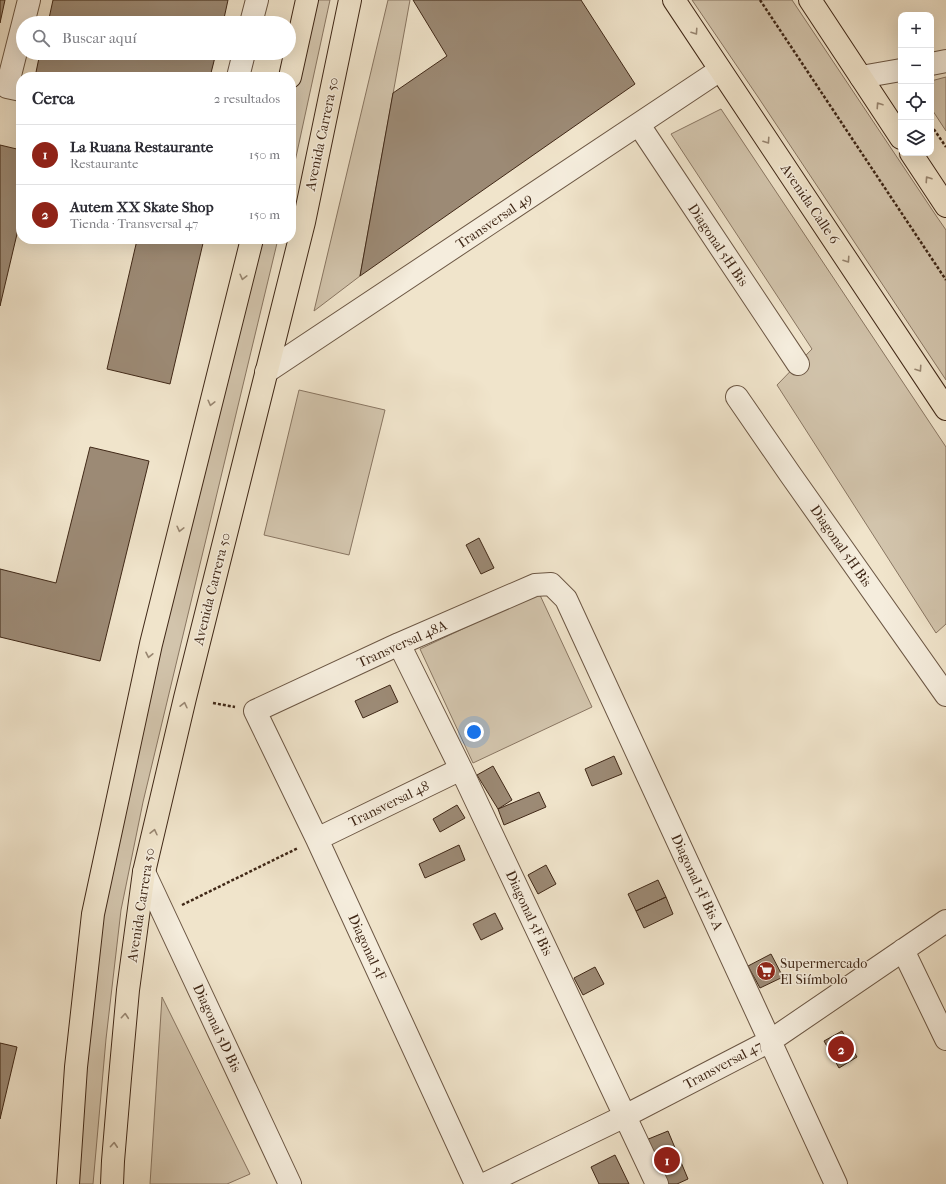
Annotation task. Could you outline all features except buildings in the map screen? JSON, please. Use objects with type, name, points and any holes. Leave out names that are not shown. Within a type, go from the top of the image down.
[{"type":"main road","points":[[296,50],[307,0]]},
{"type":"main road","name":"Avenida Carrera 50","points":[[112,1184],[128,990],[144,872],[185,698],[304,222],[350,0]]},
{"type":"main road","name":"Avenida Calle 6","points":[[674,0],[946,409]]},
{"type":"main road","points":[[810,0],[898,133]]},
{"type":"main road","points":[[291,72],[294,60]]},
{"type":"main road","points":[[913,156],[946,206]]},
{"type":"main road","points":[[68,1184],[76,1067],[93,914],[151,644],[251,244]]},
{"type":"street","points":[[25,16],[29,0]]},
{"type":"street","points":[[253,16],[257,0]]},
{"type":"street","points":[[16,51],[7,87],[16,89]]},
{"type":"street","points":[[239,72],[242,60]]},
{"type":"street","points":[[934,63],[946,61]]},
{"type":"street","name":"Transversal 49","points":[[266,372],[720,70]]},
{"type":"street","points":[[861,77],[898,71]]},
{"type":"street","name":"Diagonal 5H Bis","points":[[639,125],[798,364]]},
{"type":"street","name":"Diagonal 5H Bis","points":[[737,397],[946,695]]},
{"type":"street","name":"Transversal 48A","points":[[255,711],[399,644],[535,585],[550,584]]},
{"type":"street","name":"Diagonal 5F Bis A","points":[[550,584],[566,599],[836,1184]]},
{"type":"street","name":"Diagonal 5F Bis","points":[[399,644],[461,769],[657,1184]]},
{"type":"street","name":"Diagonal 5F","points":[[255,711],[317,839],[476,1184]]},
{"type":"street","name":"Transversal 48","points":[[317,839],[461,769]]},
{"type":"street","name":"Diagonal 5D Bis","points":[[144,872],[290,1184]]},
{"type":"street","name":"Transversal 47","points":[[485,1184],[626,1116],[770,1040],[946,921]]},
{"type":"street","points":[[904,950],[946,1039]]},
{"type":"path","points":[[760,0],[946,280]]},
{"type":"path","points":[[934,129],[946,147]]},
{"type":"path","points":[[164,914],[317,839]]},
{"type":"shaded area","points":[[315,0],[330,0],[296,157],[296,85]]},
{"type":"shaded area","points":[[388,0],[410,0],[360,276],[314,311]]},
{"type":"shaded area","points":[[692,0],[792,0],[946,230],[946,380],[758,97]]},
{"type":"shaded area","points":[[946,77],[946,131],[934,113],[934,80]]},
{"type":"shaded area","points":[[721,109],[946,447],[946,624],[936,633],[777,385],[812,349],[671,134]]},
{"type":"shaded area","points":[[259,244],[277,244],[143,802],[121,910],[106,1039],[93,1184],[78,1184],[87,1032],[104,908],[147,704]]},
{"type":"shaded area","points":[[299,390],[385,410],[349,555],[264,535]]},
{"type":"shaded area","points":[[539,593],[592,707],[473,763],[420,649]]},
{"type":"shaded area","points":[[162,997],[250,1174],[227,1184],[150,1184]]},
{"type":"place","name":"Supermercado El Siímbolo","points":[[766,971]]},
{"type":"place","name":"Autem XX Skate Shop","points":[[841,1049]]},
{"type":"place","name":"La Ruana Restaurante","points":[[667,1160]]}]
